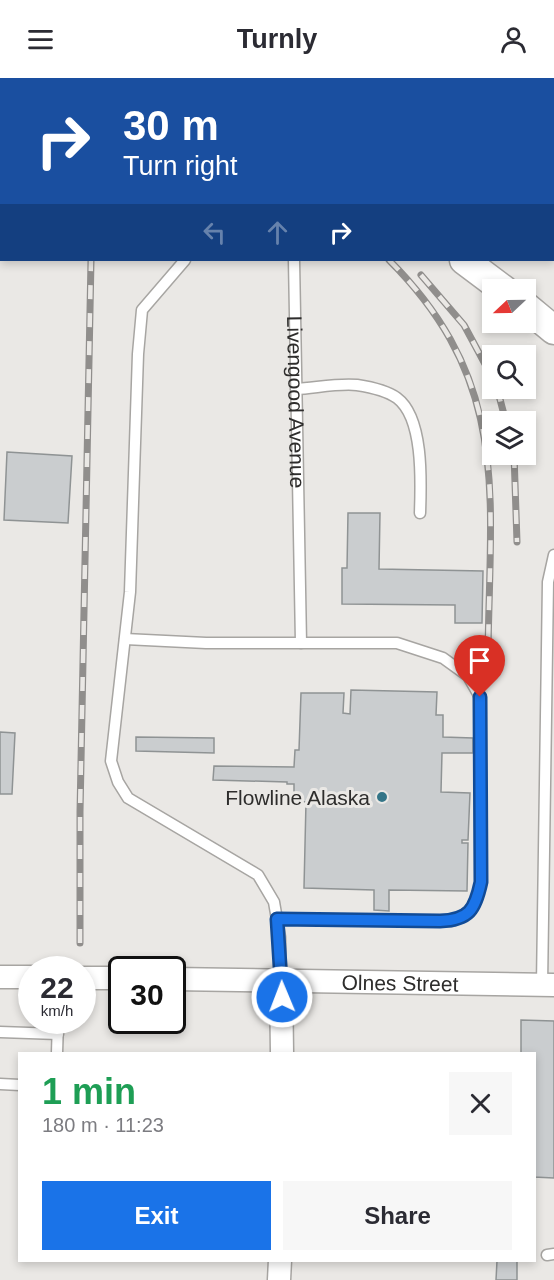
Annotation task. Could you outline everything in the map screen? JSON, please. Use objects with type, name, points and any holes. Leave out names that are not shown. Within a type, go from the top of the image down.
[{"type":"street","points":[[465,261],[489,279]]},
{"type":"street","points":[[536,315],[554,330]]},
{"type":"street","points":[[0,977],[18,977]]},
{"type":"street","name":"Olnes Street","points":[[186,978],[548,985]]},
{"type":"street","points":[[281,980],[282,1052]]},
{"type":"street","points":[[279,1280],[280,1262]]},
{"type":"lane","points":[[184,261],[142,309],[138,354],[130,592],[111,761],[118,782],[128,798],[258,875],[274,902],[281,980]]},
{"type":"lane","name":"Livengood Avenue","points":[[294,261],[301,643]]},
{"type":"lane","points":[[296,389],[355,385],[384,391],[399,399],[409,416],[421,454],[420,513]]},
{"type":"lane","points":[[548,985],[548,582],[554,555]]},
{"type":"lane","points":[[125,639],[398,644],[443,658],[468,676],[480,697],[481,882],[477,900],[469,914],[452,921],[277,919]]},
{"type":"lane","points":[[0,1032],[18,1033]]},
{"type":"lane","points":[[57,1052],[58,1034]]},
{"type":"lane","points":[[0,1084],[18,1085]]},
{"type":"building","points":[[7,452],[72,456],[68,523],[4,520]]},
{"type":"building","points":[[348,513],[380,513],[379,569],[483,571],[482,623],[455,623],[455,605],[342,604],[342,568],[347,568]]},
{"type":"building","name":"Flowline Alaska","points":[[351,690],[437,692],[436,715],[443,715],[443,737],[473,738],[473,753],[442,753],[441,792],[470,793],[468,840],[462,840],[462,843],[468,843],[467,891],[389,890],[389,911],[374,910],[374,890],[304,888],[306,802],[294,801],[294,784],[213,780],[214,766],[294,767],[295,750],[299,750],[301,693],[344,693],[343,713],[350,714]]},
{"type":"building","points":[[0,732],[15,733],[12,794],[0,794]]},
{"type":"building","points":[[136,737],[214,738],[214,753],[136,751]]},
{"type":"building","points":[[521,1020],[554,1021],[554,1178],[536,1177],[536,1052],[521,1052]]},
{"type":"building","points":[[497,1262],[517,1262],[517,1280],[496,1280]]},
{"type":"railway","points":[[80,943],[80,812],[91,261]]},
{"type":"railway","points":[[390,261],[428,305],[456,350],[474,396],[485,443],[490,491],[488,652]]},
{"type":"railway","points":[[421,275],[464,325],[482,358]]},
{"type":"railway","points":[[500,399],[503,411]]},
{"type":"railway","points":[[514,465],[517,542]]},
{"type":"place","name":"Flowline Alaska","points":[[382,797]]},
{"type":"route","points":[[282,997],[280,937],[277,919],[452,921],[469,914],[477,900],[481,882],[480,697]]}]
